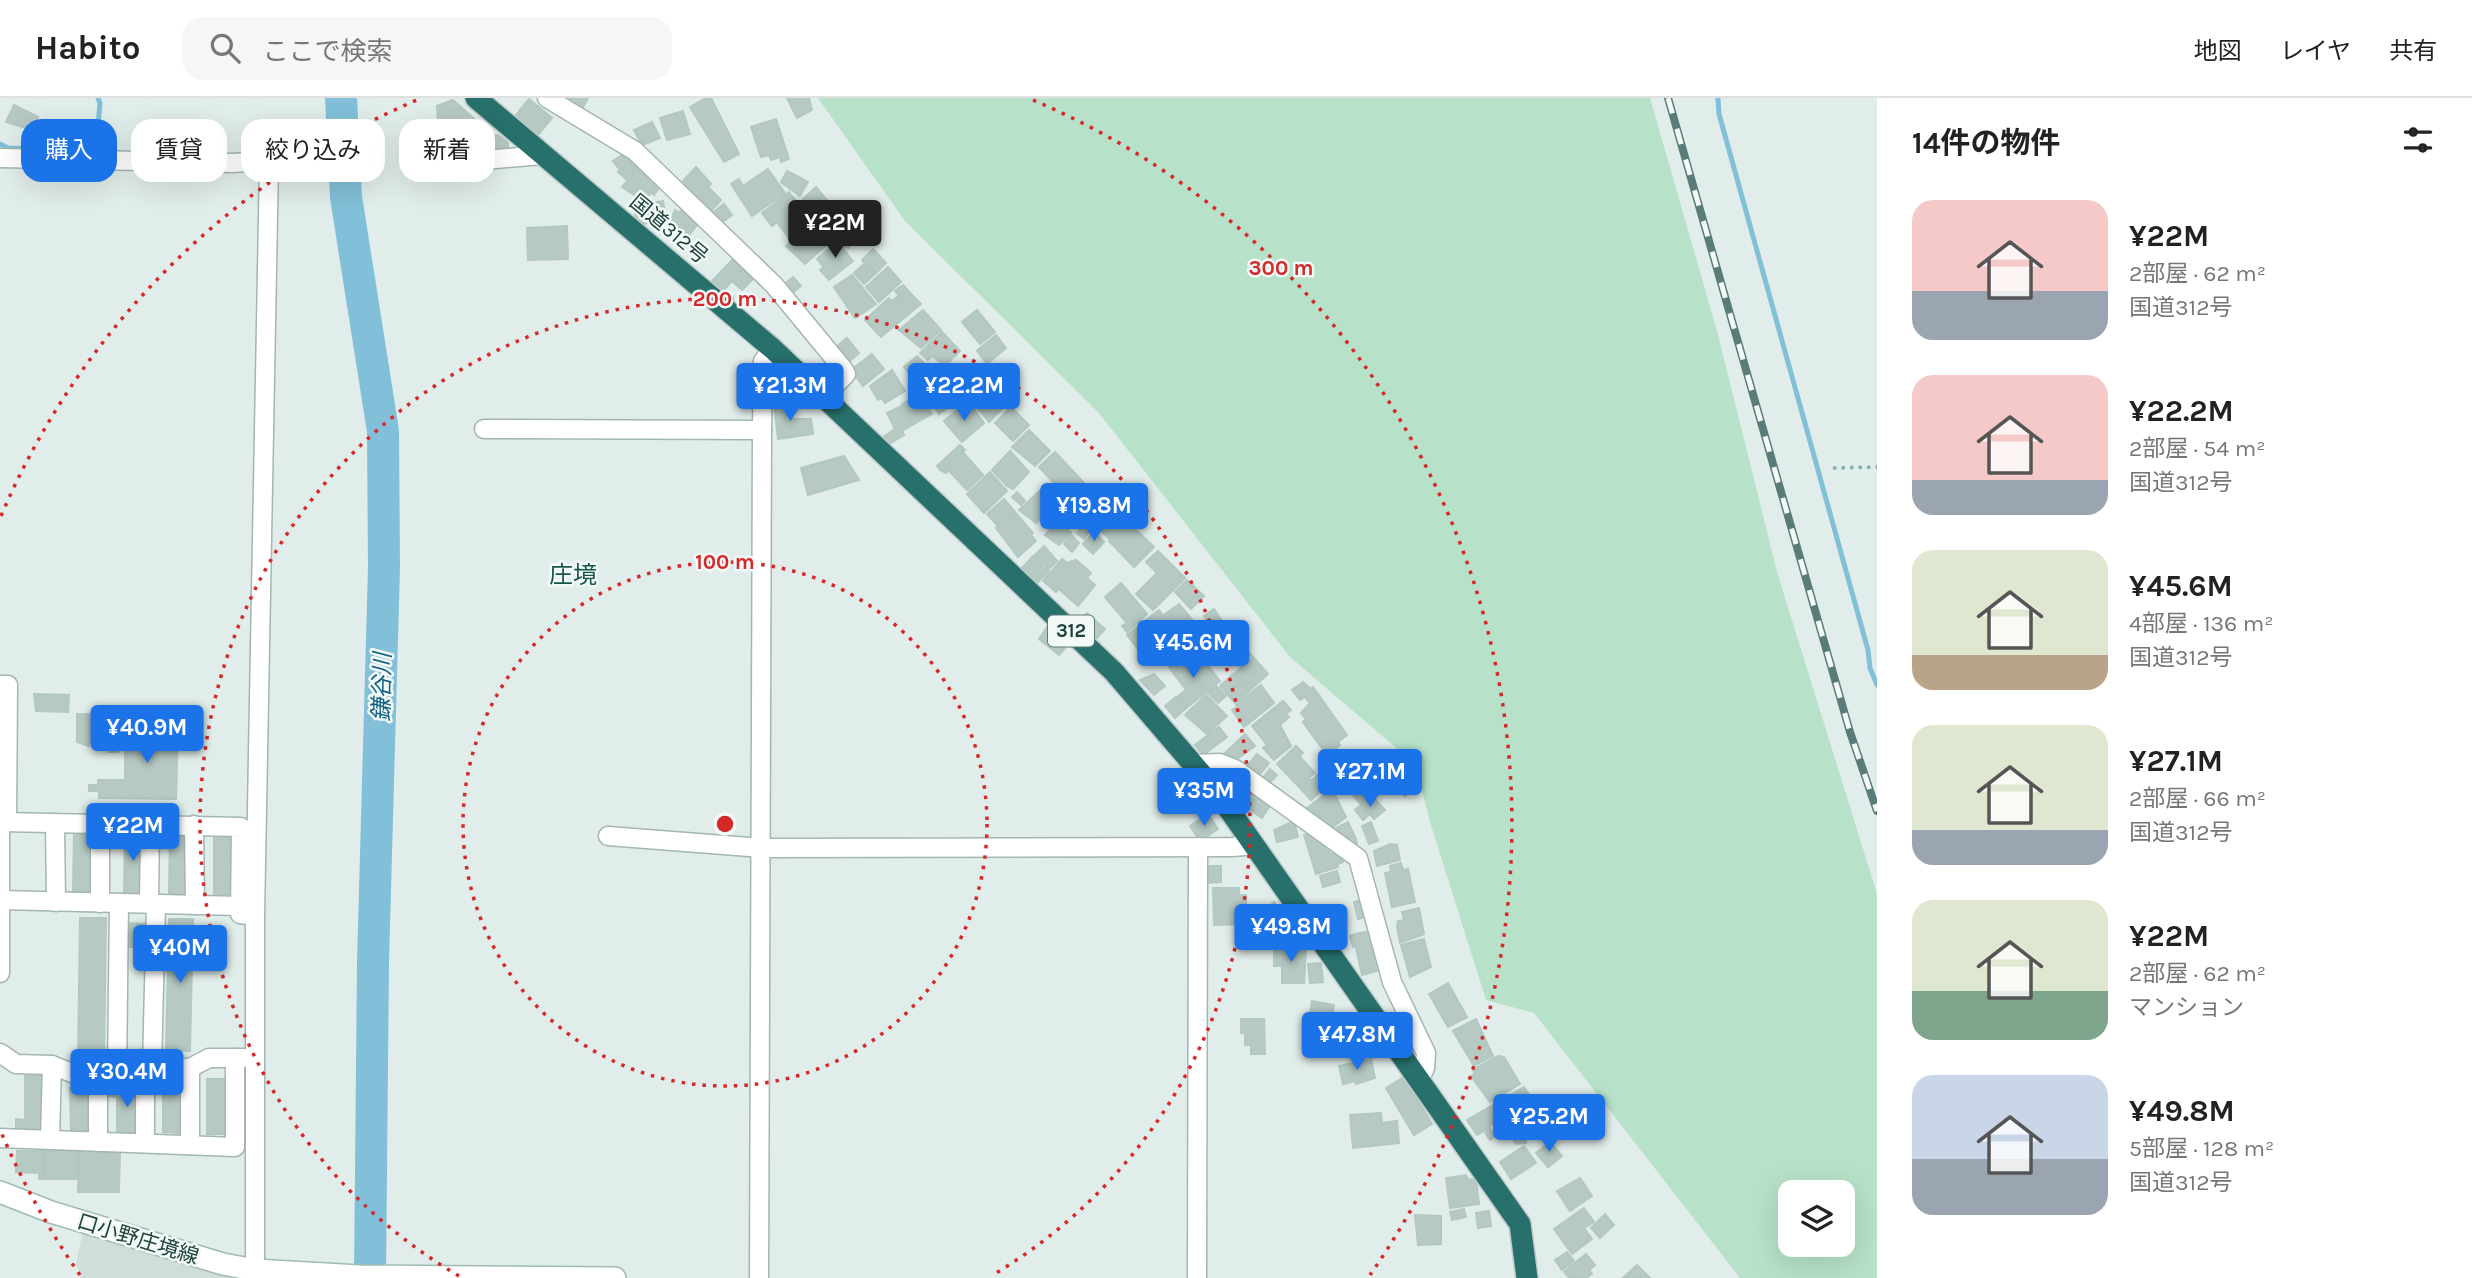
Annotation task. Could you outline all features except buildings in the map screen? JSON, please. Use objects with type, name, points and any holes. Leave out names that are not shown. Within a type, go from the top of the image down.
[{"type":"highway","name":"国道312号","points":[[476,98],[773,349],[1114,672],[1216,791],[1520,1224],[1527,1278]]},
{"type":"main road","name":"口小野庄境線","points":[[0,1192],[64,1216],[223,1264],[256,1270],[360,1276],[615,1278]]},
{"type":"street","points":[[547,98],[635,150],[775,285],[846,374],[825,396]]},
{"type":"street","points":[[495,159],[543,155]]},
{"type":"street","points":[[0,158],[241,162]]},
{"type":"street","points":[[248,911],[268,182]]},
{"type":"street","points":[[759,1278],[763,361],[773,349]]},
{"type":"street","points":[[484,429],[762,430]]},
{"type":"street","points":[[0,685],[8,685],[0,972]]},
{"type":"street","points":[[1192,764],[1220,763],[1235,769],[1358,858],[1392,982],[1426,1053],[1426,1068],[1420,1078]]},
{"type":"street","points":[[1216,791],[1235,769]]},
{"type":"street","points":[[3,820],[241,827],[255,1058],[256,1270]]},
{"type":"street","points":[[55,823],[56,902]]},
{"type":"street","points":[[100,824],[100,903]]},
{"type":"street","points":[[145,1143],[153,904],[150,825]]},
{"type":"street","points":[[194,825],[195,905]]},
{"type":"street","points":[[608,836],[762,848],[1198,847],[1245,846],[1251,841]]},
{"type":"street","points":[[1197,1278],[1198,847]]},
{"type":"street","points":[[1,900],[195,905],[248,911]]},
{"type":"street","points":[[117,1075],[119,903]]},
{"type":"street","points":[[0,1053],[16,1064],[52,1065],[77,1075],[117,1075],[149,1069],[190,1068],[209,1058],[255,1058]]},
{"type":"street","points":[[0,1138],[235,1147],[235,1058]]},
{"type":"street","points":[[50,1140],[52,1065]]},
{"type":"street","points":[[190,1068],[190,1145]]},
{"type":"street","points":[[98,1075],[98,1142]]},
{"type":"path","points":[[1833,468],[1877,467]]},
{"type":"shaded area","points":[[83,1231],[243,1278],[81,1278],[76,1263]]},
{"type":"green space","points":[[818,98],[1650,98],[1717,331],[1777,572],[1877,894],[1877,1278],[1740,1278],[1534,1013],[1486,1000],[1430,822],[1415,764],[1290,657],[1099,413],[905,221]]},
{"type":"waterway","points":[[0,144],[8,148],[75,149],[97,136],[100,103],[98,98]]},
{"type":"waterway","name":"鎌谷川","points":[[341,98],[346,197],[383,431],[384,567],[373,962],[370,1278]]},
{"type":"waterway","points":[[1718,98],[1719,114],[1868,650],[1870,668],[1877,685]]},
{"type":"railway","points":[[1668,98],[1850,732],[1877,811]]},
{"type":"district","name":"庄境","points":[[573,575]]}]
